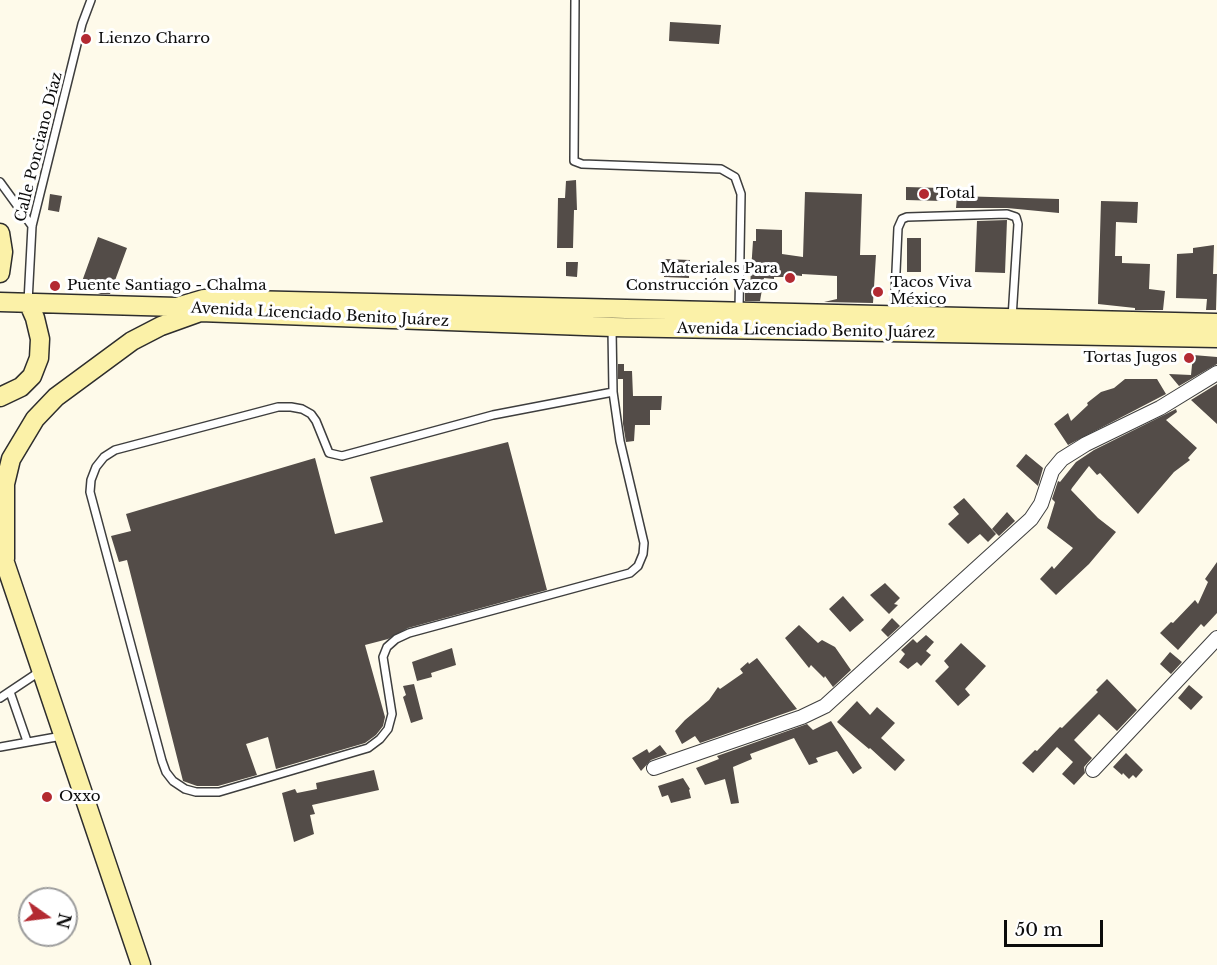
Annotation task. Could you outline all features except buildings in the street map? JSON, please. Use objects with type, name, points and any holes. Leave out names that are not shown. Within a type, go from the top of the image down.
[{"type":"main road","points":[[0,233],[3,252],[0,273]]},
{"type":"main road","name":"Avenida Licenciado Benito Juárez","points":[[177,307],[204,298],[612,318],[739,310],[893,323]]},
{"type":"main road","points":[[0,302],[177,307]]},
{"type":"main road","points":[[0,397],[15,391],[32,376],[39,358],[40,339],[28,302]]},
{"type":"main road","name":"Avenida Licenciado Benito Juárez","points":[[177,307],[200,312],[893,323],[1217,338]]},
{"type":"main road","points":[[141,965],[3,556],[5,484],[11,459],[35,419],[56,397],[132,341],[161,326],[200,312]]},
{"type":"main road","name":"Avenida Licenciado Benito Juárez","points":[[1011,327],[1217,323]]},
{"type":"street","points":[[654,768],[802,717],[825,706],[1031,519],[1041,504],[1052,471],[1062,459],[1086,444],[1160,408],[1217,373]]},
{"type":"street","points":[[1093,770],[1217,638]]},
{"type":"lane","name":"Calle Ponciano Díaz","points":[[28,302],[32,226],[82,24],[91,0]]},
{"type":"lane","points":[[575,0],[574,161],[582,164],[721,169],[735,177],[741,194],[739,310]]},
{"type":"lane","points":[[0,182],[32,226]]},
{"type":"lane","points":[[893,323],[898,228],[902,219],[1007,214],[1016,217],[1018,224],[1011,327]]},
{"type":"lane","points":[[612,318],[613,392],[625,468],[644,543],[644,554],[638,566],[630,573],[409,633],[396,639],[387,647],[383,657],[392,714],[388,729],[380,740],[368,747],[219,792],[196,792],[185,789],[173,781],[162,761],[90,492],[93,473],[104,456],[115,450],[278,407],[291,407],[311,414],[329,453],[342,456],[493,415],[613,392]]},
{"type":"lane","points":[[0,698],[42,671]]},
{"type":"lane","points":[[10,692],[27,741]]},
{"type":"lane","points":[[0,747],[63,736]]},
{"type":"place","name":"Lienzo Charro","points":[[86,39]]},
{"type":"place","name":"Total","points":[[924,194]]},
{"type":"place","name":"Materiales Para Construcción Vazco","points":[[790,278]]},
{"type":"place","name":"Puente Santiago - Chalma","points":[[55,286]]},
{"type":"place","name":"Tacos Viva México","points":[[878,292]]},
{"type":"place","name":"Tortas Jugos","points":[[1189,358]]},
{"type":"place","name":"Oxxo","points":[[47,797]]}]
